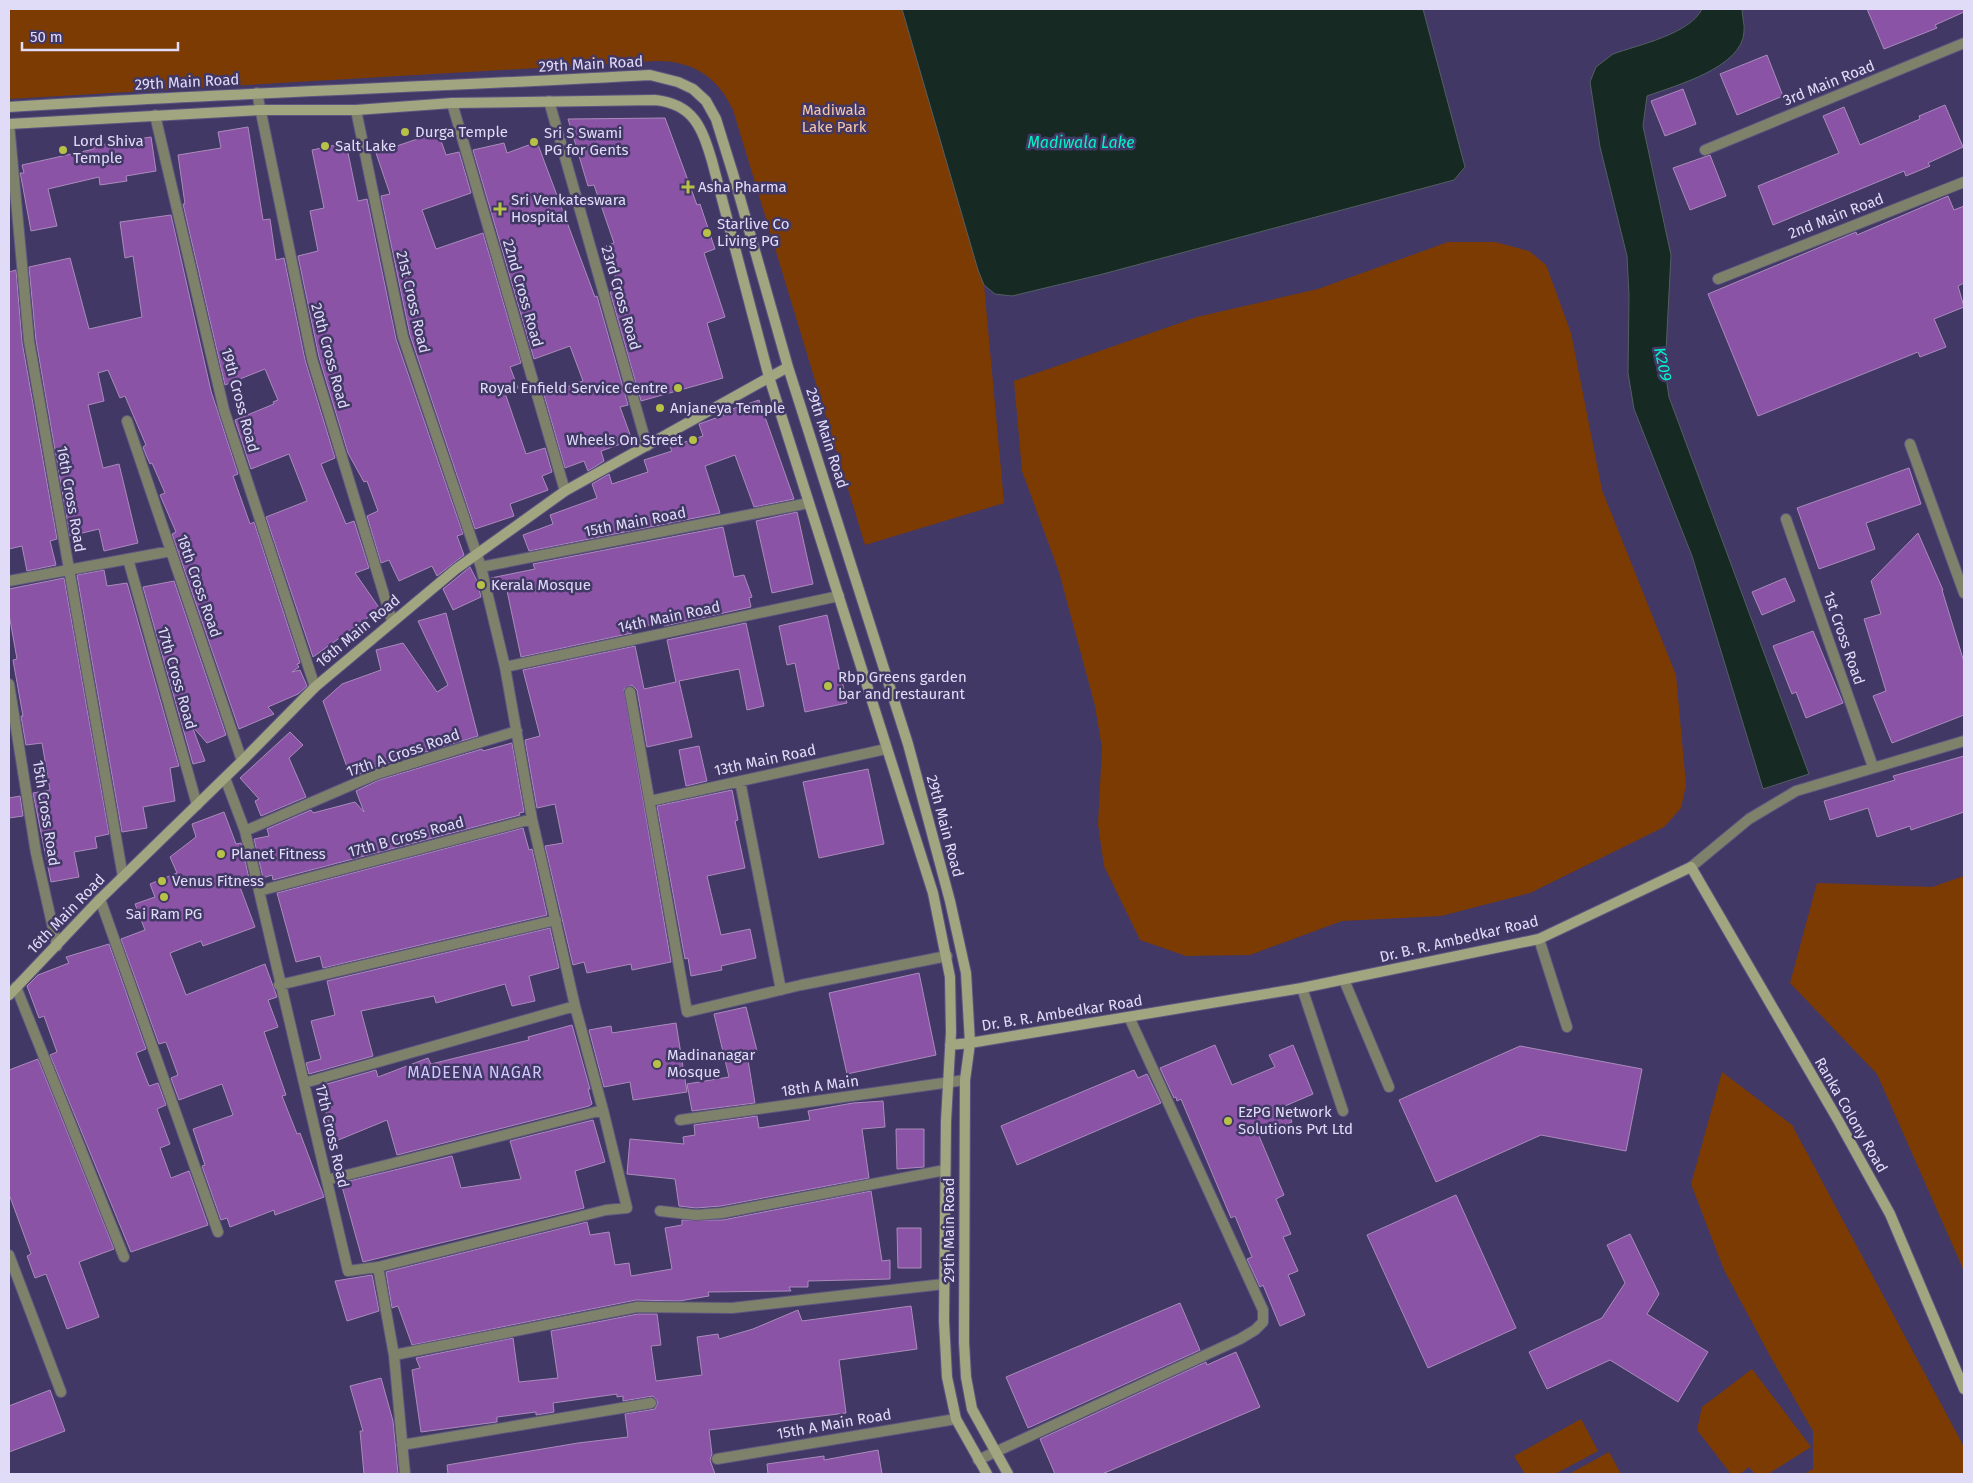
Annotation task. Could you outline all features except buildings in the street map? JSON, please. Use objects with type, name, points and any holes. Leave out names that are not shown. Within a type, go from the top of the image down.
[{"type":"main road","name":"29th Main Road","points":[[9,107],[650,75],[693,88],[706,101],[716,119],[788,367],[908,744],[950,901],[966,973],[970,1043],[964,1080],[964,1342],[966,1377],[972,1409],[1008,1474]]},
{"type":"main road","name":"29th Main Road","points":[[9,124],[260,110],[356,110],[452,103],[549,101],[671,102],[682,107],[702,128],[769,377],[933,893],[947,956],[950,977],[944,1284],[947,1377],[956,1418],[987,1474]]},
{"type":"main road","name":"16th Main Road","points":[[9,995],[100,899],[225,778],[315,687],[456,569],[565,491],[788,367]]},
{"type":"main road","name":"Dr. B. R. Ambedkar Road","points":[[950,1045],[1302,988],[1539,939],[1691,867]]},
{"type":"main road","name":"Ranka Colony Road","points":[[1691,867],[1838,1120],[1890,1214],[1964,1389]]},
{"type":"street","name":"3rd Main Road","points":[[1705,150],[1964,43]]},
{"type":"street","name":"20th Cross Road","points":[[257,94],[312,359],[392,621]]},
{"type":"street","name":"23rd Cross Road","points":[[549,101],[647,446]]},
{"type":"street","name":"22nd Cross Road","points":[[452,103],[565,491]]},
{"type":"street","name":"21st Cross Road","points":[[356,110],[403,337],[478,554]]},
{"type":"street","name":"19th Cross Road","points":[[155,116],[224,410],[315,687]]},
{"type":"street","name":"16th Cross Road","points":[[9,124],[29,341],[123,877]]},
{"type":"street","name":"2nd Main Road","points":[[1718,278],[1964,182]]},
{"type":"street","name":"18th Cross Road","points":[[127,420],[242,761]]},
{"type":"street","points":[[1910,444],[1964,593]]},
{"type":"street","name":"15th Main Road","points":[[481,567],[809,503]]},
{"type":"street","name":"1st Cross Road","points":[[1786,519],[1873,767]]},
{"type":"street","points":[[9,581],[68,568],[171,551]]},
{"type":"street","points":[[405,1474],[394,1355],[378,1267],[606,1210],[627,1208],[604,1110],[575,1006],[532,819],[505,667],[478,554]]},
{"type":"street","name":"17th Cross Road","points":[[128,559],[197,805]]},
{"type":"street","name":"14th Main Road","points":[[505,667],[839,596]]},
{"type":"street","name":"15th Cross Road","points":[[9,684],[11,709],[36,853],[57,946]]},
{"type":"street","points":[[630,692],[688,1012],[781,990],[947,956]]},
{"type":"street","name":"17th A Cross Road","points":[[245,832],[378,774],[517,731]]},
{"type":"street","name":"Dr. B. R. Ambedkar Road","points":[[1691,867],[1749,819],[1796,791],[1964,741]]},
{"type":"street","name":"13th Main Road","points":[[650,800],[886,749]]},
{"type":"street","name":"17th Cross Road","points":[[225,778],[245,832],[279,985],[348,1271],[378,1267]]},
{"type":"street","points":[[740,781],[781,990]]},
{"type":"street","name":"17th B Cross Road","points":[[259,891],[532,819]]},
{"type":"street","points":[[100,899],[218,1232]]},
{"type":"street","points":[[279,985],[556,920]]},
{"type":"street","points":[[1539,939],[1568,1027]]},
{"type":"street","points":[[1344,980],[1389,1087]]},
{"type":"street","points":[[16,987],[124,1257]]},
{"type":"street","points":[[1302,988],[1343,1111]]},
{"type":"street","points":[[304,1083],[575,1006]]},
{"type":"street","points":[[978,1460],[1240,1339],[1255,1330],[1263,1322],[1263,1310],[1129,1017]]},
{"type":"street","name":"18th A Main","points":[[680,1120],[947,1084],[964,1080]]},
{"type":"street","points":[[327,1180],[604,1110]]},
{"type":"street","points":[[660,1210],[696,1215],[722,1213],[945,1170]]},
{"type":"street","points":[[9,1255],[61,1392]]},
{"type":"street","points":[[394,1355],[637,1307],[732,1308],[944,1284]]},
{"type":"street","points":[[402,1445],[651,1403]]},
{"type":"street","name":"15th A Main Road","points":[[718,1459],[956,1418]]},
{"type":"green space","name":"Madiwala Lake Park","points":[[9,9],[902,9],[984,285],[1004,503],[865,545],[733,110],[720,88],[692,67],[668,61],[655,61],[9,99]]},
{"type":"green space","points":[[1448,242],[1495,242],[1529,251],[1546,265],[1571,333],[1602,490],[1676,675],[1686,785],[1681,808],[1664,827],[1530,893],[1441,916],[1342,921],[1250,955],[1186,956],[1140,940],[1104,866],[1098,824],[1102,748],[1095,706],[1059,572],[1022,471],[1014,381],[1197,317],[1318,289]]},
{"type":"green space","points":[[1964,876],[1964,1271],[1877,1074],[1790,983],[1817,883],[1932,887]]},
{"type":"green space","points":[[1722,1072],[1792,1125],[1964,1447],[1964,1474],[1804,1474],[1813,1469],[1813,1431],[1724,1270],[1691,1184]]},
{"type":"green space","points":[[1752,1369],[1811,1447],[1768,1474],[1755,1474],[1749,1467],[1740,1474],[1731,1474],[1697,1430],[1702,1407]]},
{"type":"green space","points":[[1581,1419],[1598,1451],[1555,1474],[1525,1474],[1514,1456]]},
{"type":"green space","points":[[1609,1452],[1621,1474],[1569,1474]]},
{"type":"water","name":"Madiwala Lake","points":[[902,9],[1423,9],[1465,167],[1454,180],[1099,275],[1012,296],[995,294],[984,285],[978,270]]},
{"type":"water","name":"K209","points":[[1702,9],[1742,9],[1744,32],[1740,45],[1732,56],[1705,74],[1647,96],[1643,126],[1671,255],[1665,371],[1669,397],[1809,774],[1763,789],[1692,556],[1634,409],[1628,373],[1629,296],[1627,256],[1600,147],[1590,82],[1596,67],[1613,54],[1675,32],[1696,18]]},
{"type":"place","name":"Durga Temple","points":[[405,132]]},
{"type":"place","name":"Sri S Swami PG for Gents","points":[[534,142]]},
{"type":"place","name":"Salt Lake","points":[[325,146]]},
{"type":"place","name":"Lord Shiva Temple","points":[[63,150]]},
{"type":"place","name":"Asha Pharma","points":[[688,187]]},
{"type":"place","name":"Sri Venkateswara Hospital","points":[[500,209]]},
{"type":"place","name":"Starlive Co Living PG","points":[[707,233]]},
{"type":"place","name":"Royal Enfield Service Centre","points":[[678,388]]},
{"type":"place","name":"Anjaneya Temple","points":[[660,408]]},
{"type":"place","name":"Wheels On Street","points":[[693,440]]},
{"type":"place","name":"Kerala Mosque","points":[[481,585]]},
{"type":"place","name":"Rbp Greens garden bar and restaurant","points":[[828,686]]},
{"type":"place","name":"Planet Fitness","points":[[221,854]]},
{"type":"place","name":"Venus Fitness","points":[[162,881]]},
{"type":"place","name":"Sai Ram PG","points":[[164,897]]},
{"type":"place","name":"Madinanagar Mosque","points":[[657,1064]]},
{"type":"place","name":"EzPG Network Solutions Pvt Ltd","points":[[1228,1121]]},
{"type":"district","name":"MADEENA NAGAR","points":[[475,1072]]}]
